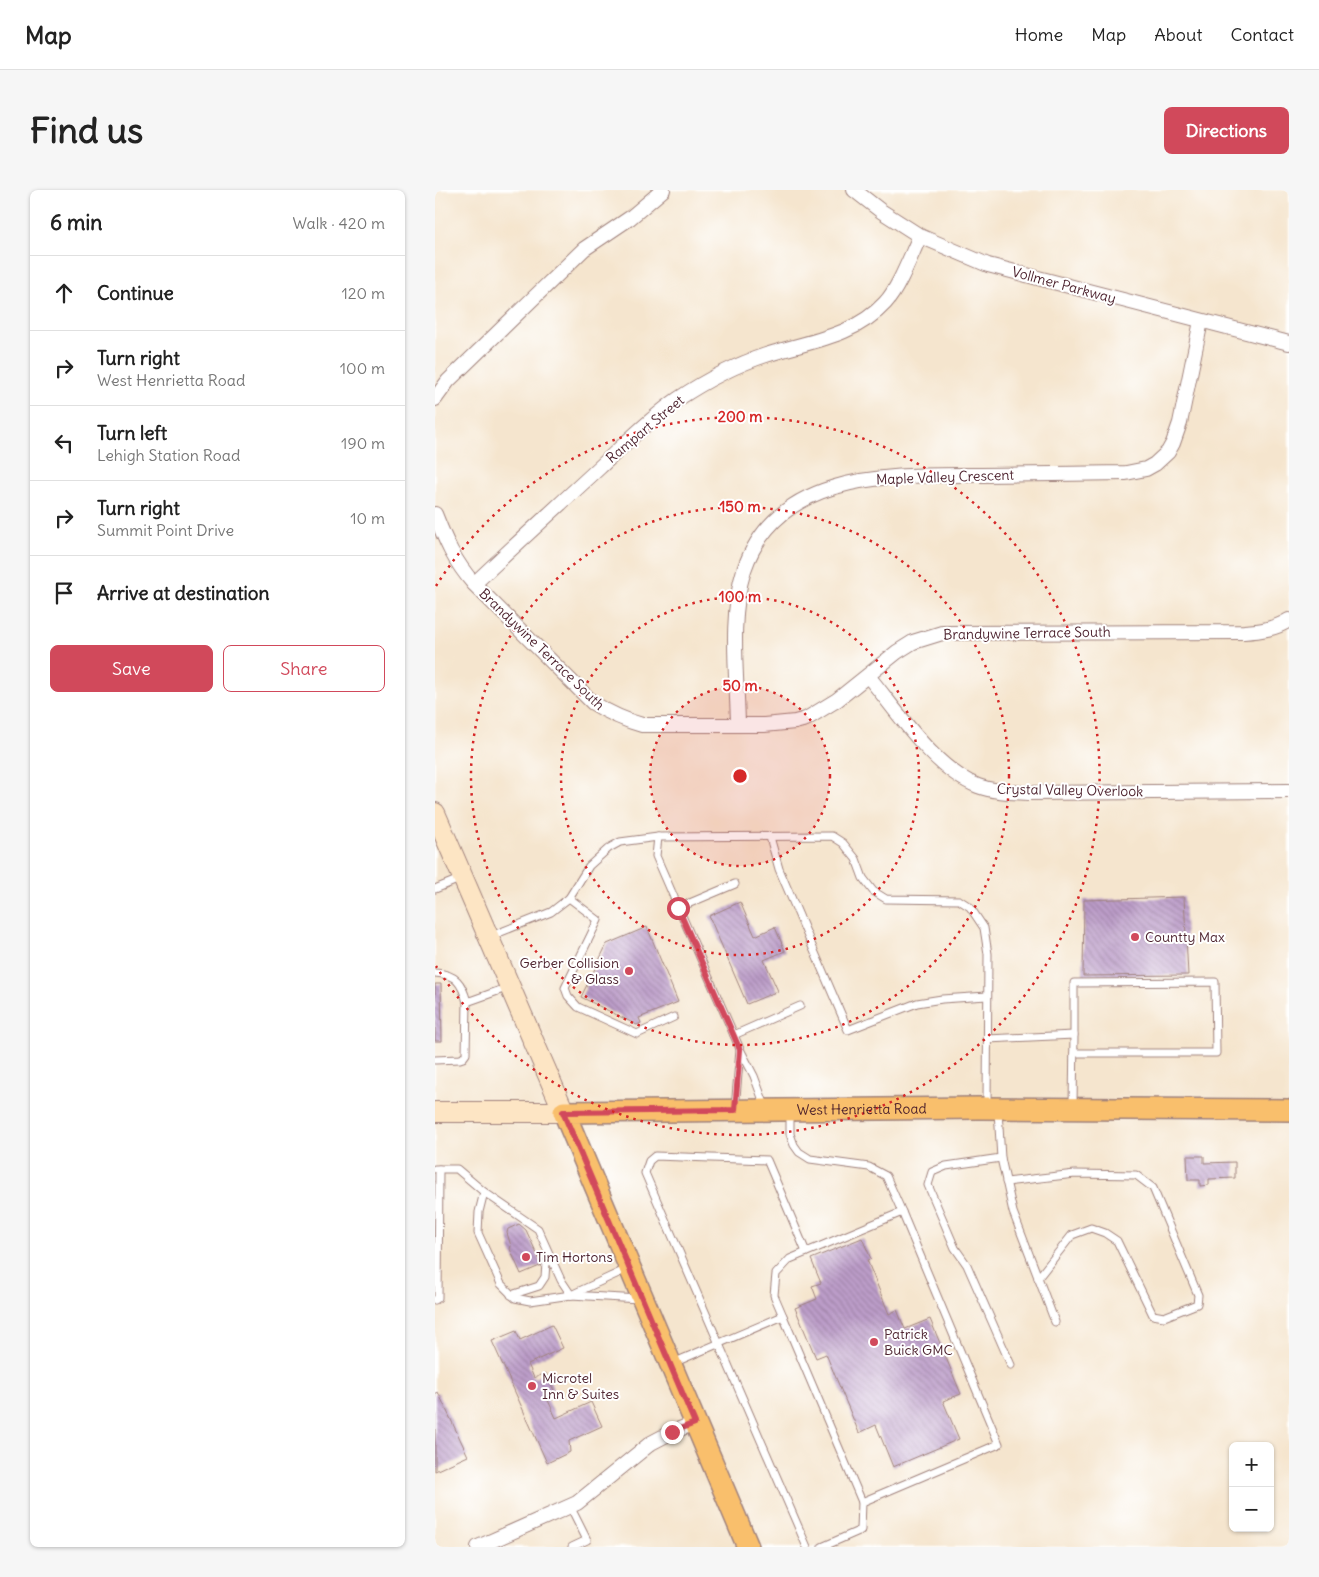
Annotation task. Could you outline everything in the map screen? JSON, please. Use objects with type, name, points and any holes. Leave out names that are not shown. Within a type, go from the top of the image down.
[{"type":"main road","name":"West Henrietta Road","points":[[563,1112],[993,1108],[1289,1110]]},
{"type":"main road","points":[[563,1112],[748,1547]]},
{"type":"street","points":[[435,399],[448,381],[584,250],[630,218],[663,190]]},
{"type":"street","name":"Vollmer Parkway","points":[[854,190],[881,211],[920,236],[988,265],[1289,343]]},
{"type":"street","name":"Rampart Street","points":[[474,584],[647,423],[678,399],[716,376],[743,363],[773,352],[828,338],[853,328],[873,316],[887,301],[920,236]]},
{"type":"street","name":"Maple Valley Crescent","points":[[738,724],[736,634],[739,590],[754,548],[766,530],[782,513],[825,489],[882,477],[1126,473],[1147,469],[1162,458],[1173,443],[1179,424],[1201,321]]},
{"type":"street","name":"Brandywine Terrace South","points":[[435,514],[447,545],[474,584],[593,703],[610,714],[627,721],[642,724],[666,726],[738,724],[764,726],[805,719],[837,700],[897,652],[913,642],[942,633],[1244,632],[1270,629],[1289,620]]},
{"type":"street","name":"Crystal Valley Overlook","points":[[869,676],[930,752],[945,767],[979,786],[999,791],[1027,793],[1289,791]]},
{"type":"street","points":[[435,813],[563,1112]]},
{"type":"street","name":"West Henrietta Road","points":[[435,1112],[563,1112]]},
{"type":"street","points":[[478,1547],[577,1503],[651,1443],[695,1423]]},
{"type":"lane","points":[[488,937],[551,912],[569,898],[589,866],[609,848],[620,842],[658,837],[832,836],[843,843],[856,859],[863,878],[873,891],[885,899],[959,900],[970,907],[984,928],[988,954],[987,1040],[993,1108],[1001,1158],[1013,1212],[1055,1322]]},
{"type":"lane","points":[[658,837],[656,856],[740,1050],[754,1076],[766,1110]]},
{"type":"lane","points":[[770,837],[779,869],[849,1030],[917,1004],[942,999],[987,996]]},
{"type":"lane","points":[[435,889],[463,878]]},
{"type":"lane","points":[[678,908],[735,884]]},
{"type":"lane","points":[[569,898],[598,920],[565,988],[568,996],[578,1007],[637,1034],[674,1017]]},
{"type":"lane","points":[[435,973],[443,973],[460,983],[467,1002],[466,1054],[460,1059],[435,1060]]},
{"type":"lane","points":[[1073,1108],[1074,983],[1215,982],[1215,1052],[1074,1053]]},
{"type":"lane","points":[[467,1002],[510,987]]},
{"type":"lane","points":[[734,1035],[801,1006]]},
{"type":"lane","points":[[987,1040],[1074,1035]]},
{"type":"lane","points":[[735,1110],[740,1050]]},
{"type":"lane","points":[[790,1110],[791,1134],[794,1146],[799,1152],[810,1158],[869,1166],[887,1176],[999,1444],[862,1502]]},
{"type":"lane","points":[[806,1252],[767,1160],[655,1156],[649,1161],[645,1173],[807,1547]]},
{"type":"lane","points":[[1001,1158],[946,1166],[932,1172],[928,1185],[955,1248],[967,1265],[1011,1366]]},
{"type":"lane","points":[[435,1300],[438,1298],[437,1169],[457,1168],[484,1192],[538,1229],[561,1280],[571,1295]]},
{"type":"lane","points":[[1007,1182],[1075,1174],[1136,1175],[1153,1188],[1198,1295],[1197,1304],[1164,1318],[1153,1315],[1117,1241],[1105,1233],[1091,1228],[1072,1235],[1038,1278]]},
{"type":"lane","points":[[484,1192],[479,1212],[478,1233],[501,1284],[515,1298],[530,1301],[571,1295],[643,1300]]},
{"type":"lane","points":[[822,1547],[861,1530],[862,1502],[775,1295],[776,1274],[790,1259],[901,1212]]},
{"type":"lane","points":[[511,1295],[539,1286],[545,1277],[545,1263],[552,1260]]},
{"type":"lane","points":[[571,1295],[629,1268]]},
{"type":"lane","points":[[670,1364],[783,1316]]},
{"type":"lane","points":[[570,1506],[587,1540],[572,1547]]},
{"type":"building","name":"Countty Max","points":[[1184,897],[1188,975],[1083,976],[1084,900]]},
{"type":"building","points":[[740,902],[755,936],[775,927],[785,951],[764,960],[778,991],[747,1004],[709,916]]},
{"type":"building","name":"Gerber Collision & Glass","points":[[647,927],[678,1002],[639,1018],[641,1023],[637,1025],[581,997],[607,944]]},
{"type":"building","points":[[435,984],[441,984],[442,1041],[435,1041]]},
{"type":"building","points":[[1187,1156],[1204,1156],[1204,1163],[1235,1162],[1235,1178],[1209,1179],[1209,1185],[1200,1186],[1200,1180],[1188,1180]]},
{"type":"building","name":"Tim Hortons","points":[[519,1224],[526,1230],[542,1265],[521,1274],[510,1249],[511,1246],[507,1233],[508,1229]]},
{"type":"building","name":"Patrick Buick GMC","points":[[862,1238],[871,1259],[867,1260],[889,1314],[897,1310],[905,1329],[930,1319],[961,1394],[943,1401],[959,1439],[893,1467],[876,1425],[859,1433],[826,1354],[816,1358],[795,1308],[817,1299],[812,1286],[821,1283],[811,1259]]},
{"type":"building","name":"Microtel Inn & Suites","points":[[552,1325],[563,1348],[528,1364],[534,1378],[546,1373],[556,1395],[547,1398],[556,1418],[591,1402],[602,1426],[569,1441],[570,1452],[547,1463],[492,1341],[516,1331],[520,1340]]},
{"type":"building","points":[[438,1392],[468,1456],[435,1471],[435,1394]]},
{"type":"place","name":"Countty Max","points":[[1135,937]]},
{"type":"place","name":"Gerber Collision & Glass","points":[[629,971]]},
{"type":"place","name":"Tim Hortons","points":[[526,1257]]},
{"type":"place","name":"Patrick Buick GMC","points":[[874,1342]]},
{"type":"place","name":"Microtel Inn & Suites","points":[[532,1386]]},
{"type":"route","points":[[672,1432],[695,1423],[563,1112],[735,1110],[740,1050],[678,908]]}]
